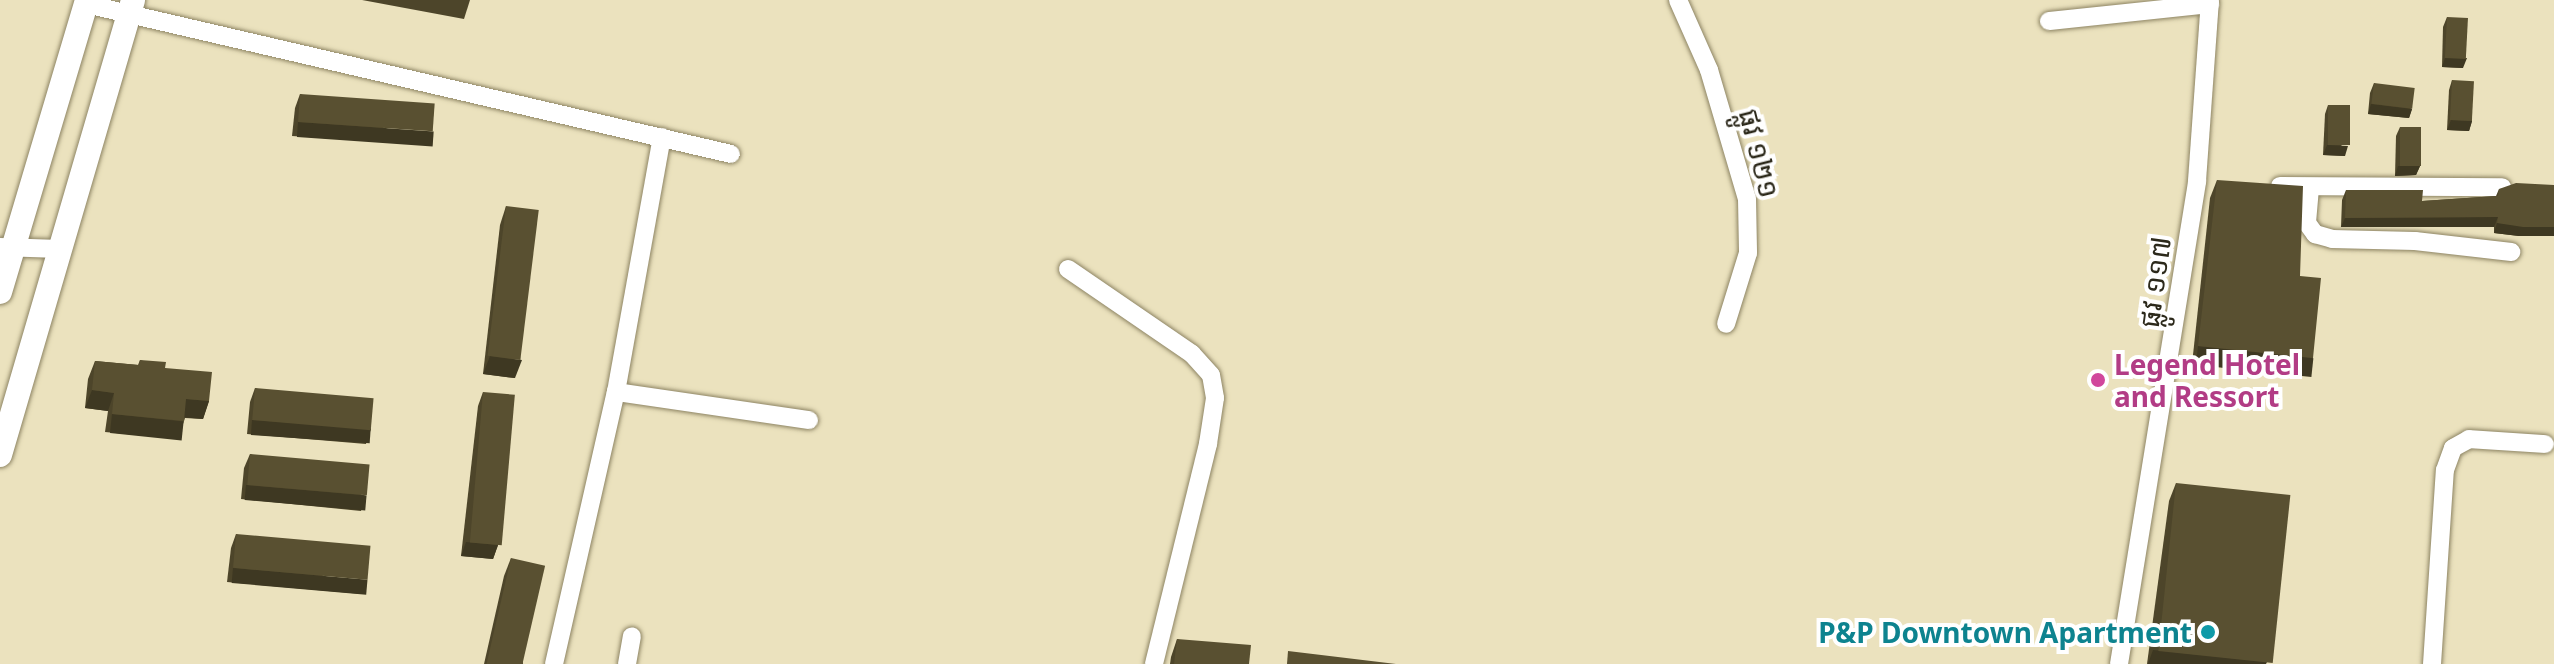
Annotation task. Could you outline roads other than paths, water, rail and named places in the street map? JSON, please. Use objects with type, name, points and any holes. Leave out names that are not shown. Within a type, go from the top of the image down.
[{"type":"main road","points":[[0,292],[7,249],[86,2]]},
{"type":"main road","points":[[0,455],[131,8]]},
{"type":"street","name":"ផ្លូវ ១២១","points":[[1678,0],[1709,70],[1747,199],[1748,253],[1726,324]]},
{"type":"street","points":[[86,2],[131,8],[731,154]]},
{"type":"street","points":[[2049,21],[2210,2]]},
{"type":"street","name":"ផ្លូវ ១១៧","points":[[2119,664],[2204,182],[2210,2]]},
{"type":"street","points":[[554,664],[616,392],[662,137]]},
{"type":"street","points":[[2254,185],[2310,188],[2502,187]]},
{"type":"street","points":[[2310,188],[2307,223],[2315,234],[2332,239],[2511,252]]},
{"type":"street","points":[[7,249],[60,249]]},
{"type":"street","points":[[1068,269],[1192,354],[1211,375],[1215,398],[1208,444],[1154,664]]},
{"type":"street","points":[[616,392],[809,420]]},
{"type":"street","points":[[2432,664],[2445,470],[2453,448],[2469,439],[2545,444]]},
{"type":"street","points":[[627,664],[632,636]]},
{"type":"place","name":"Legend Hotel and Ressort","points":[[2098,380]]},
{"type":"place","name":"P&P Downtown Apartment","points":[[2208,632]]}]
